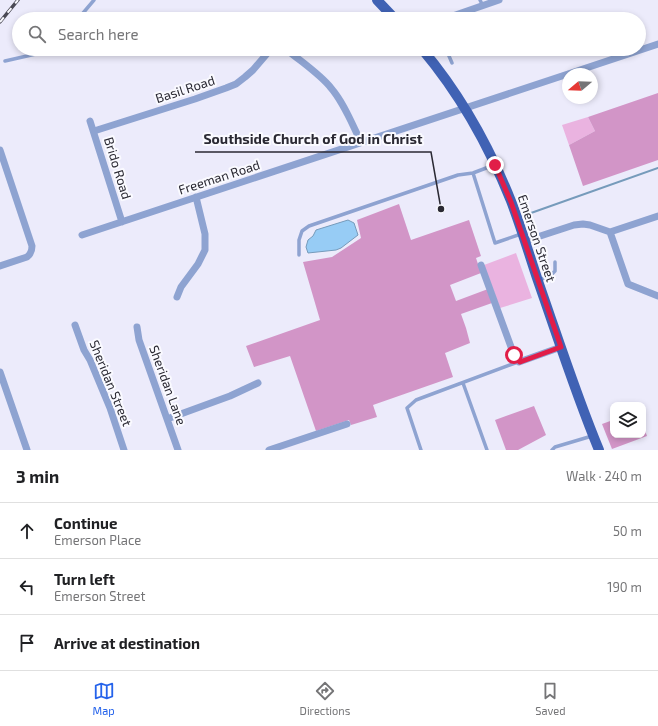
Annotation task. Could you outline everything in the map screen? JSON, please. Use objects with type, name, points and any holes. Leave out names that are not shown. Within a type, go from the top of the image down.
[{"type":"main road","points":[[377,0],[388,12]]},
{"type":"main road","name":"Emerson Street","points":[[428,56],[465,108],[495,165],[511,202],[561,347],[599,450]]},
{"type":"street","points":[[460,12],[481,3],[499,0]]},
{"type":"street","name":"Freeman Road","points":[[646,48],[658,44]]},
{"type":"street","name":"Basil Road","points":[[94,131],[195,99],[236,84],[253,70],[265,56]]},
{"type":"street","points":[[295,56],[323,79],[331,88],[340,101],[361,142]]},
{"type":"street","name":"Freeman Road","points":[[586,68],[622,56]]},
{"type":"street","name":"Freeman Road","points":[[82,235],[562,76]]},
{"type":"street","name":"Brido Road","points":[[90,121],[122,222]]},
{"type":"street","points":[[0,150],[32,246],[31,252],[27,257],[0,266]]},
{"type":"street","points":[[177,297],[181,287],[198,264],[205,250],[205,234],[196,197]]},
{"type":"street","points":[[523,237],[583,224],[610,232],[658,216]]},
{"type":"street","points":[[610,232],[628,284],[658,296]]},
{"type":"street","points":[[481,265],[514,355],[520,362],[561,347]]},
{"type":"street","name":"Sheridan Street","points":[[75,325],[84,350],[90,360],[110,408],[124,450]]},
{"type":"street","name":"Sheridan Lane","points":[[137,327],[139,340],[178,450]]},
{"type":"street","points":[[0,372],[27,450]]},
{"type":"street","points":[[167,419],[230,396],[258,383]]},
{"type":"street","points":[[268,450],[347,424]]},
{"type":"lane","points":[[84,12],[94,0]]},
{"type":"lane","points":[[5,61],[27,56]]},
{"type":"lane","points":[[449,56],[452,63]]},
{"type":"lane","points":[[299,255],[299,240],[302,231],[310,226],[495,165]]},
{"type":"lane","points":[[473,172],[495,243],[523,237]]},
{"type":"lane","points":[[538,280],[550,276],[555,272],[555,262]]},
{"type":"lane","points":[[421,450],[407,408],[416,400],[520,362]]},
{"type":"lane","points":[[463,383],[487,450]]},
{"type":"lane","points":[[552,450],[555,447],[593,435]]},
{"type":"shaded area","points":[[658,93],[658,160],[583,186],[569,145],[595,131],[588,117]]},
{"type":"shaded area","points":[[588,117],[595,131],[569,145],[562,125]]},
{"type":"shaded area","points":[[399,204],[411,240],[469,220],[481,256],[476,258],[481,273],[450,285],[456,301],[488,289],[492,303],[461,314],[470,343],[445,353],[453,377],[373,405],[377,417],[351,425],[349,420],[316,431],[290,356],[254,367],[246,346],[320,320],[303,262],[332,257],[361,238],[357,220]]},
{"type":"shaded area","points":[[516,253],[532,298],[500,308],[484,265]]},
{"type":"shaded area","points":[[534,406],[546,435],[518,450],[506,450],[495,420]]},
{"type":"shaded area","points":[[610,421],[610,438],[642,438],[612,449],[602,424]]},
{"type":"water","points":[[348,220],[354,223],[358,235],[336,250],[308,253],[306,247],[308,240],[313,236],[316,230]]},
{"type":"waterway","points":[[531,213],[658,168]]},
{"type":"railway","points":[[0,22],[18,0]]},
{"type":"place","name":"Southside Church of God in Christ","points":[[441,209]]},
{"type":"route","points":[[495,165],[511,202],[561,347],[520,362],[514,355]]}]
